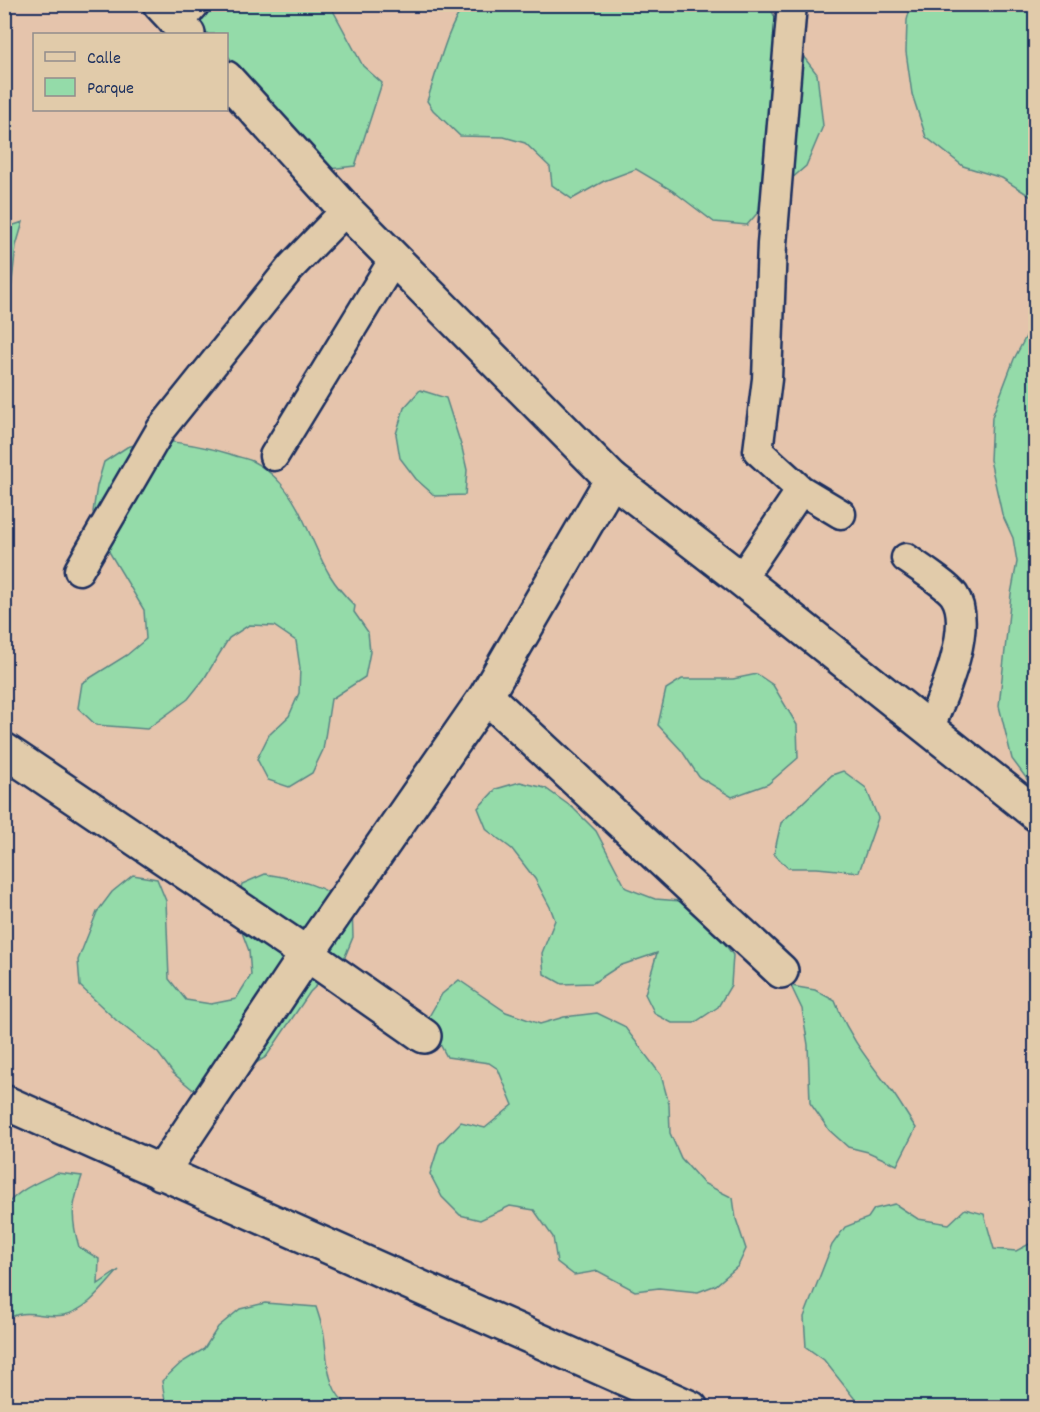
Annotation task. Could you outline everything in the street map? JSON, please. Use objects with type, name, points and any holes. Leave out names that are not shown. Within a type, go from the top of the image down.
[{"type":"street","points":[[228,80],[346,210],[612,479],[1035,814]]},
{"type":"street","points":[[161,1173],[307,954],[486,696],[612,479]]},
{"type":"street","points":[[486,696],[781,971]]},
{"type":"street","points":[[4,750],[307,954],[424,1036]]},
{"type":"street","points":[[4,1102],[691,1407]]},
{"type":"lane","points":[[792,4],[772,234],[767,379],[758,450],[801,490],[841,514]]},
{"type":"lane","points":[[79,570],[161,429],[291,267],[346,210]]},
{"type":"lane","points":[[274,456],[394,259]]},
{"type":"lane","points":[[741,579],[801,490]]},
{"type":"lane","points":[[906,558],[954,594],[959,609],[961,626],[955,656],[929,729]]},
{"type":"green space","points":[[181,5],[330,5],[363,66],[382,83],[355,166],[329,169],[228,56],[228,33],[207,33]]},
{"type":"green space","points":[[465,5],[769,5],[778,24],[817,74],[823,126],[806,166],[775,193],[747,225],[714,222],[673,191],[636,169],[604,181],[572,199],[552,185],[550,167],[525,143],[504,137],[460,136],[433,110],[427,101],[453,24]]},
{"type":"green space","points":[[911,5],[1035,5],[1035,208],[1033,198],[1002,178],[963,166],[926,137],[912,94],[906,52],[907,20]]},
{"type":"green space","points":[[23,222],[16,246],[5,342],[5,228]]},
{"type":"green space","points":[[1035,310],[1035,790],[1012,759],[999,706],[1011,594],[1017,562],[1013,538],[1002,514],[990,460],[992,417],[1014,359],[1030,329]]},
{"type":"green space","points":[[420,390],[446,398],[467,470],[465,495],[435,496],[416,479],[400,458],[396,434],[404,408]]},
{"type":"green space","points":[[153,440],[221,451],[250,460],[269,472],[294,502],[324,565],[336,585],[355,606],[354,612],[368,632],[370,652],[365,677],[331,699],[323,750],[312,773],[289,787],[268,780],[257,759],[269,735],[289,716],[299,693],[300,668],[296,641],[274,626],[249,625],[229,638],[204,679],[188,699],[147,729],[96,725],[78,708],[82,683],[127,655],[146,639],[144,610],[102,540],[93,512],[104,462],[127,447]]},
{"type":"green space","points":[[757,674],[773,685],[797,725],[798,758],[768,784],[732,797],[699,777],[682,751],[658,725],[666,689],[682,679],[733,679]]},
{"type":"green space","points":[[843,771],[866,788],[878,818],[859,872],[788,868],[774,854],[781,823],[832,775]]},
{"type":"green space","points":[[520,782],[545,788],[573,808],[596,831],[626,888],[655,899],[681,901],[711,925],[733,955],[731,985],[718,1007],[694,1023],[672,1023],[655,1014],[645,994],[657,953],[619,966],[593,983],[562,984],[544,974],[542,953],[555,920],[550,907],[535,879],[512,849],[487,830],[478,808],[496,789]]},
{"type":"green space","points":[[265,874],[311,884],[352,906],[353,937],[344,959],[310,992],[266,1057],[218,1086],[192,1089],[173,1073],[158,1053],[117,1021],[80,986],[78,960],[97,912],[112,892],[133,875],[157,879],[166,901],[169,979],[186,1000],[211,1004],[236,999],[251,975],[249,951],[234,911],[242,884]]},
{"type":"green space","points":[[459,980],[506,1012],[540,1024],[564,1017],[597,1013],[624,1026],[661,1075],[669,1104],[670,1133],[681,1158],[703,1183],[733,1198],[736,1219],[746,1249],[738,1266],[716,1285],[698,1292],[659,1288],[635,1291],[598,1271],[574,1275],[557,1262],[553,1237],[534,1210],[510,1206],[480,1220],[460,1215],[442,1197],[430,1174],[439,1145],[461,1122],[485,1128],[513,1105],[498,1069],[489,1063],[447,1057],[427,1020],[442,994]]},
{"type":"green space","points":[[791,986],[815,990],[835,1001],[853,1038],[916,1128],[897,1165],[868,1152],[848,1147],[829,1130],[810,1103],[808,1045],[802,1009]]},
{"type":"green space","points":[[57,1173],[82,1176],[74,1203],[74,1227],[79,1247],[99,1259],[98,1284],[119,1270],[95,1297],[73,1312],[56,1316],[19,1314],[5,1321],[5,1207],[22,1191]]},
{"type":"green space","points":[[895,1204],[918,1219],[949,1224],[965,1209],[984,1214],[994,1249],[1016,1251],[1035,1241],[1035,1407],[859,1407],[824,1360],[806,1347],[804,1317],[832,1245],[845,1227],[868,1218],[874,1209]]},
{"type":"green space","points":[[265,1303],[316,1307],[333,1384],[343,1401],[351,1407],[166,1407],[162,1381],[181,1363],[204,1349],[218,1327],[240,1309]]}]
